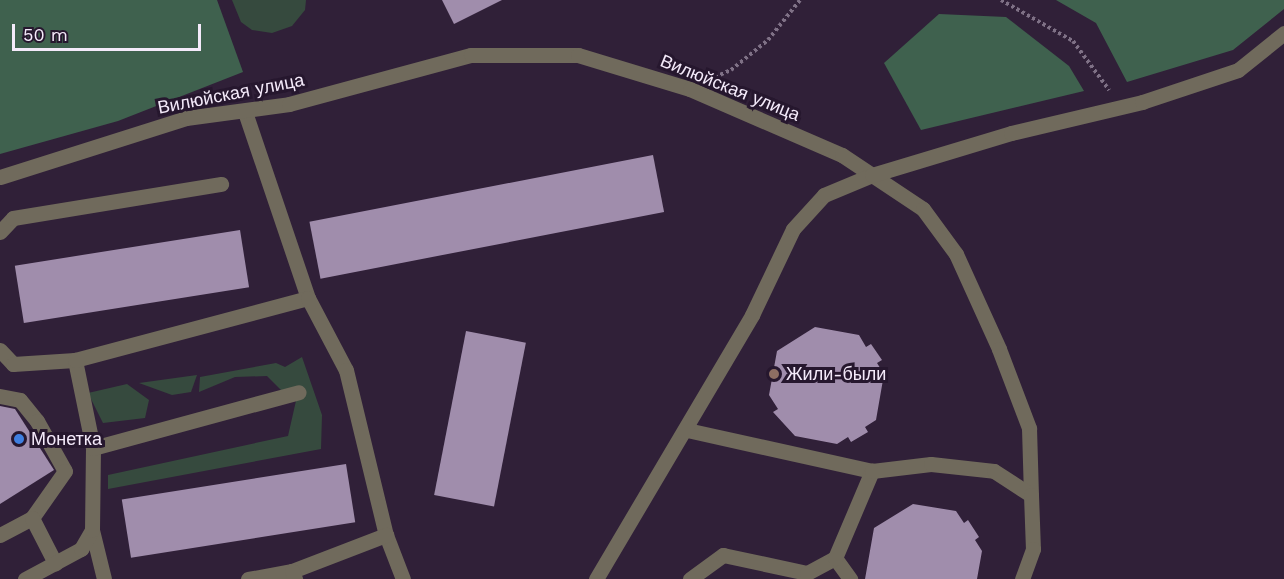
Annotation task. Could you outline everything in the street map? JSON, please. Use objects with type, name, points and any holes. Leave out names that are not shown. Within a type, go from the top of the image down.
[{"type":"street","points":[[596,579],[687,430],[752,315],[793,229],[824,195],[872,175],[1011,133],[1121,107],[1238,70],[1284,33]]},
{"type":"street","name":"Вилюйская улица","points":[[0,177],[186,118],[290,104],[471,55],[579,56],[690,89],[842,155],[922,209],[956,254],[976,293],[1029,428],[1033,549],[1022,579]]},
{"type":"street","points":[[244,112],[308,297],[346,370],[386,535],[403,579]]},
{"type":"street","points":[[0,232],[13,218],[221,184]]},
{"type":"street","points":[[0,350],[13,364],[75,360],[308,297]]},
{"type":"street","points":[[75,360],[93,448],[92,530],[104,579]]},
{"type":"street","points":[[93,448],[299,392]]},
{"type":"street","points":[[0,396],[20,400],[37,421],[65,471],[32,518],[0,535]]},
{"type":"street","points":[[687,430],[872,471],[932,464],[994,471],[1031,495]]},
{"type":"street","points":[[690,579],[723,555],[807,573],[835,558],[872,471]]},
{"type":"street","points":[[32,518],[55,563]]},
{"type":"street","points":[[26,579],[81,549],[92,530]]},
{"type":"street","points":[[248,579],[294,575],[386,535]]},
{"type":"street","points":[[835,558],[850,579]]},
{"type":"path","points":[[690,89],[741,62],[768,40],[800,0]]},
{"type":"path","points":[[1001,0],[1073,41],[1121,107]]},
{"type":"green space","points":[[0,0],[217,0],[243,72],[118,121],[0,154]]},
{"type":"green space","points":[[232,0],[306,0],[305,10],[292,26],[272,33],[252,30],[241,22]]},
{"type":"green space","points":[[1056,0],[1284,0],[1284,9],[1233,50],[1127,82],[1096,23]]},
{"type":"green space","points":[[939,14],[1006,17],[1069,66],[1084,91],[921,130],[884,63]]},
{"type":"green space","points":[[302,357],[322,415],[321,449],[108,489],[108,475],[288,436],[298,392],[286,395],[267,376],[235,377],[199,392],[200,377],[276,363],[285,367]]},
{"type":"green space","points":[[197,375],[191,392],[172,395],[139,383]]},
{"type":"green space","points":[[127,384],[149,400],[145,418],[103,423],[88,393]]},
{"type":"building","points":[[442,0],[502,0],[454,24]]},
{"type":"building","points":[[653,155],[664,212],[320,279],[309,222]]},
{"type":"building","points":[[240,230],[249,287],[24,323],[15,266]]},
{"type":"building","points":[[815,327],[859,335],[866,347],[871,344],[882,360],[877,363],[884,374],[876,420],[865,427],[868,432],[851,442],[848,437],[837,444],[795,436],[773,412],[778,409],[769,395],[777,351]]},
{"type":"building","points":[[466,331],[526,343],[494,507],[434,495]]},
{"type":"building","name":"Монетка","points":[[0,406],[15,409],[54,470],[0,504]]},
{"type":"building","points":[[346,464],[355,522],[131,558],[122,500]]},
{"type":"building","points":[[913,504],[956,511],[964,523],[968,520],[979,537],[975,540],[982,551],[977,579],[865,579],[874,528]]},
{"type":"place","name":"Жили-были","points":[[774,374]]},
{"type":"place","name":"Монетка","points":[[19,439]]}]
